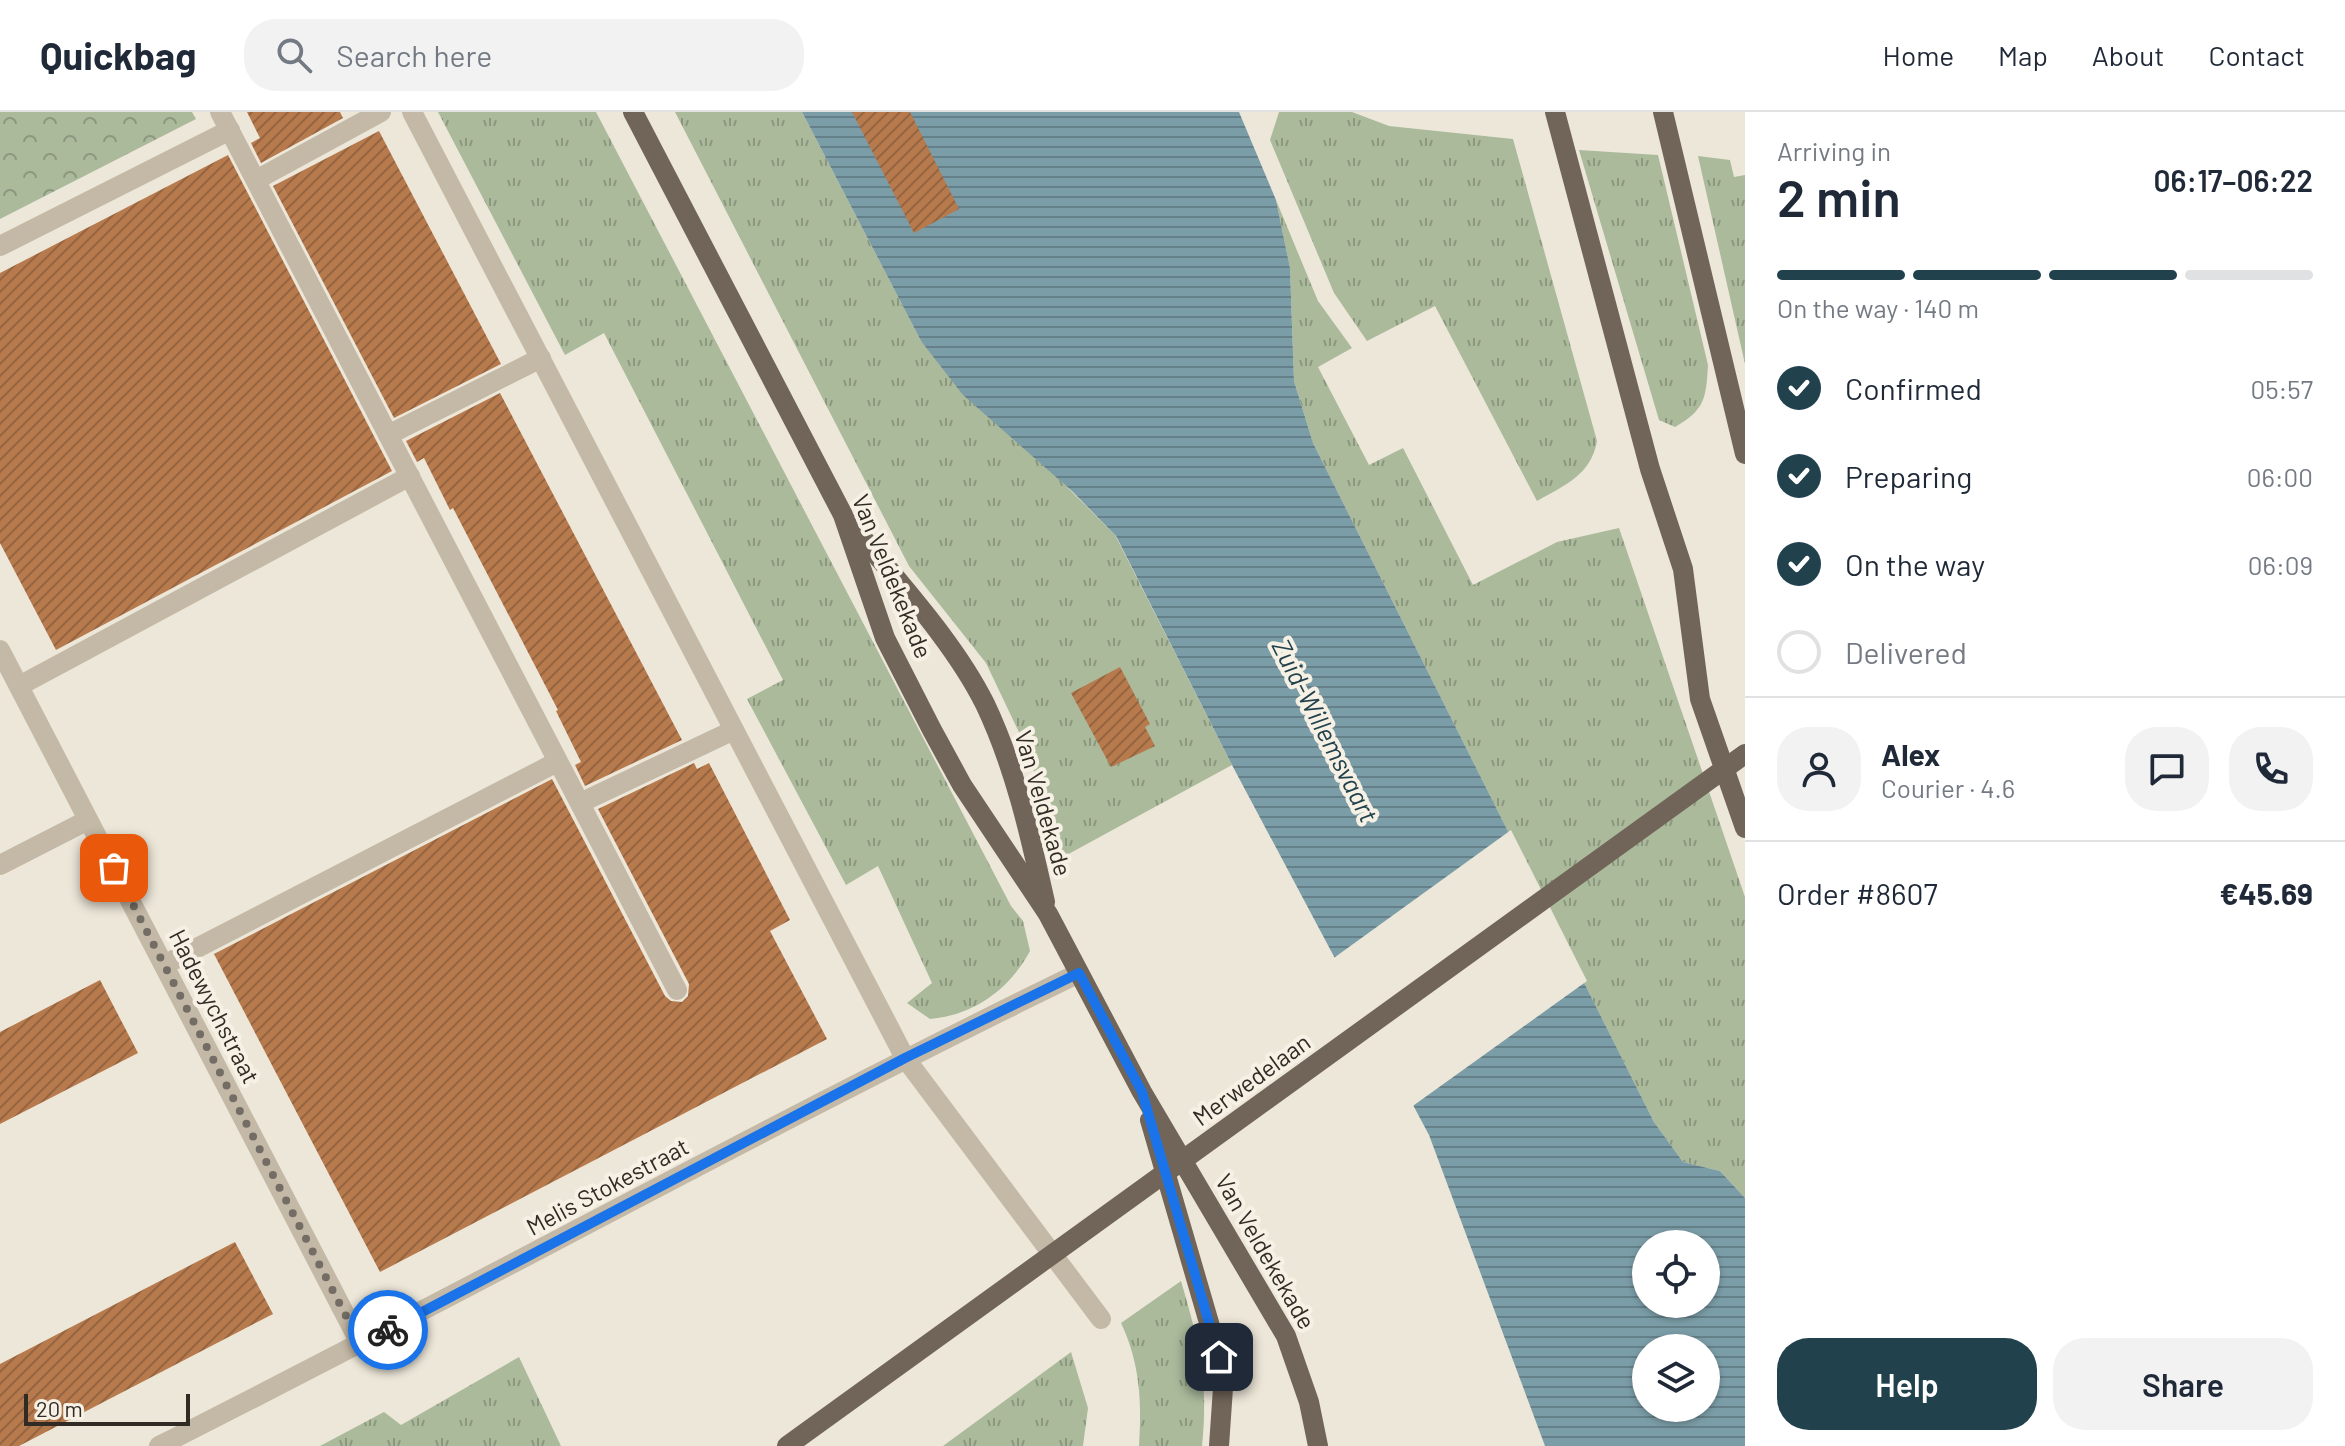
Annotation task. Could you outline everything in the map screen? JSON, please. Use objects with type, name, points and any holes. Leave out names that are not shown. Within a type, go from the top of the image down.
[{"type":"main road","name":"Van Veldekekade","points":[[633,112],[843,515],[885,638],[918,704],[962,785],[1048,914],[1142,1092],[1286,1336],[1309,1402],[1318,1446]]},
{"type":"main road","points":[[1555,112],[1650,469],[1683,569],[1700,699],[1745,828]]},
{"type":"main road","points":[[1663,112],[1745,454]]},
{"type":"main road","name":"Van Veldekade","points":[[843,515],[927,617],[984,702],[1008,758],[1048,914]]},
{"type":"main road","name":"Merwedelaan","points":[[787,1446],[1745,754]]},
{"type":"main road","name":"Van Veldekekade","points":[[1142,1092],[1219,1357],[1223,1388],[1219,1446]]},
{"type":"street","points":[[256,180],[381,112]]},
{"type":"street","points":[[412,112],[905,1058],[1101,1319]]},
{"type":"street","points":[[0,246],[225,121],[677,990]]},
{"type":"street","points":[[388,435],[541,358]]},
{"type":"street","points":[[19,686],[410,476]]},
{"type":"street","name":"Hadewychstraat","points":[[0,650],[361,1345]]},
{"type":"street","points":[[580,803],[734,730]]},
{"type":"street","points":[[164,965],[557,762]]},
{"type":"street","points":[[0,865],[88,820]]},
{"type":"street","name":"Melis Stokestraat","points":[[159,1446],[361,1345],[905,1058],[1079,973]]},
{"type":"green space","points":[[0,112],[192,112],[196,119],[0,219]]},
{"type":"green space","points":[[438,112],[596,112],[1011,906],[1023,921],[1030,951],[1012,978],[989,998],[961,1012],[930,1019],[907,1003],[932,983],[878,866],[846,885],[747,699],[783,680],[604,333],[565,355]]},
{"type":"green space","points":[[675,112],[802,112],[921,341],[1115,535],[1232,765],[1063,857],[1025,745],[986,663],[909,566]]},
{"type":"green space","points":[[1279,112],[1352,112],[1389,126],[1513,139],[1597,441],[1589,462],[1575,478],[1537,501],[1435,306],[1367,341],[1334,293],[1270,140]]},
{"type":"green space","points":[[1579,150],[1658,155],[1708,365],[1702,402],[1693,415],[1675,427],[1659,420]]},
{"type":"green space","points":[[1698,156],[1730,160],[1734,177],[1745,175],[1745,364]]},
{"type":"green space","points":[[1276,200],[1318,301],[1352,348],[1318,367],[1369,465],[1403,448],[1473,585],[1557,542],[1619,528],[1745,897],[1745,1198],[1720,1171],[1683,1162],[1654,1122],[1313,443],[1294,381],[1290,268]]},
{"type":"green space","points":[[1181,1281],[1201,1362],[1204,1402],[1202,1446],[1139,1446],[1138,1383],[1132,1353],[1121,1323]]},
{"type":"green space","points":[[1071,1352],[1088,1408],[1083,1446],[943,1446]]},
{"type":"green space","points":[[519,1357],[561,1446],[320,1446],[384,1412],[401,1425]]},
{"type":"water","name":"Zuid-Willemsvaart","points":[[802,112],[1239,112],[1276,200],[1290,268],[1294,381],[1313,443],[1654,1122],[1683,1162],[1720,1171],[1745,1198],[1745,1446],[1545,1446],[1429,1135],[1232,765],[1116,536],[1073,492],[963,395],[921,341]]},
{"type":"pier","points":[[1511,830],[1587,981],[1410,1108],[1331,960]]},
{"type":"building","points":[[247,112],[340,112],[343,118],[261,163],[251,143],[260,138]]},
{"type":"building","points":[[852,112],[910,112],[959,209],[914,233]]},
{"type":"building","points":[[379,131],[501,364],[394,418],[273,186]]},
{"type":"building","points":[[228,155],[392,471],[56,650],[0,543],[0,273]]},
{"type":"building","points":[[500,393],[682,740],[585,786],[575,765],[581,762],[558,710],[453,508],[450,510],[424,458],[417,462],[406,441]]},
{"type":"building","points":[[1120,667],[1150,724],[1145,727],[1155,746],[1111,767],[1071,693]]},
{"type":"building","points":[[694,763],[697,769],[709,763],[790,920],[770,931],[827,1039],[380,1272],[214,954],[552,779],[665,996],[671,1001],[682,1002],[688,996],[689,984],[598,809]]},
{"type":"building","points":[[100,980],[138,1053],[0,1124],[0,1032]]},
{"type":"building","points":[[235,1242],[273,1314],[19,1446],[0,1446],[0,1364]]},
{"type":"way so far","points":[[114,868],[361,1345],[388,1330]]},
{"type":"route","points":[[388,1330],[905,1058],[1079,973],[1142,1092],[1219,1357]]}]
